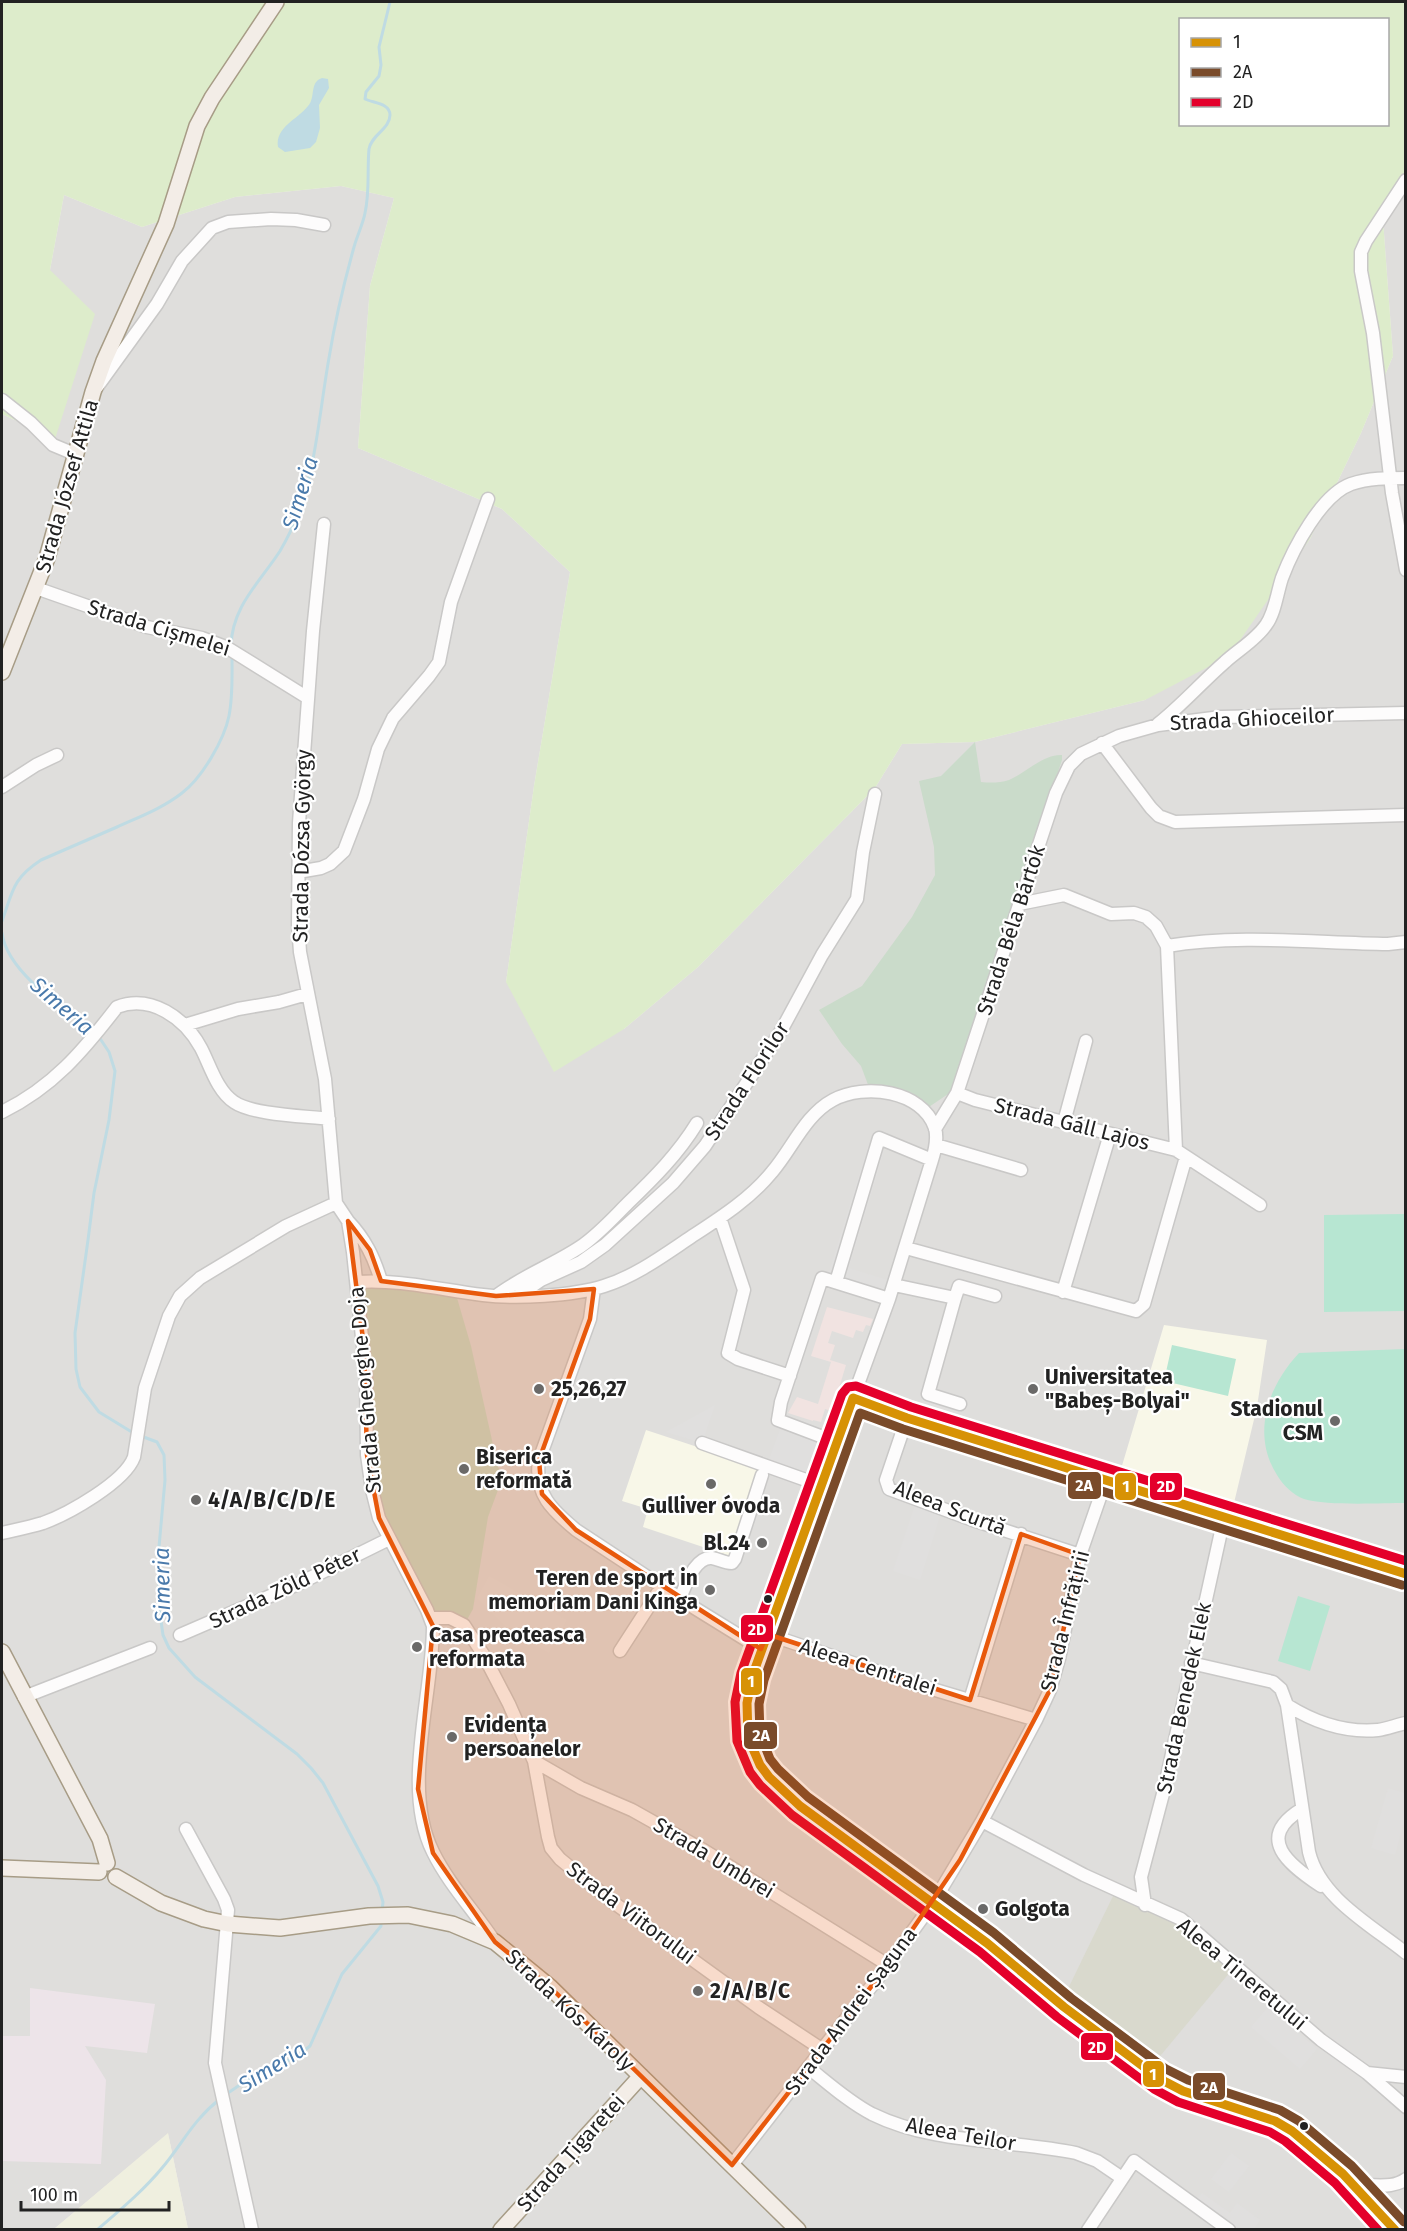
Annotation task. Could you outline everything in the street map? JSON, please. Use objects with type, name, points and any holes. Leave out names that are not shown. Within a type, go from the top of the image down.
[{"type":"main road","points":[[93,393],[111,343],[166,224],[202,116],[276,2]]},
{"type":"main road","name":"Strada József Attila","points":[[2,672],[36,588],[57,527],[93,393]]},
{"type":"main road","points":[[2,1652],[100,1839],[103,1867],[2,1868]]},
{"type":"main road","name":"Strada Kós Károly","points":[[103,1867],[116,1867],[116,1877],[161,1903],[188,1914],[228,1924],[280,1928],[390,1915],[436,1919],[462,1927],[495,1942],[550,1988],[798,2229]]},
{"type":"main road","name":"Strada Țigaretei","points":[[501,2229],[641,2076]]},
{"type":"street","points":[[1406,180],[1361,252],[1361,271],[1373,333],[1390,478],[1406,570]]},
{"type":"street","name":"Strada József Attila","points":[[93,393],[157,304],[182,261],[212,228],[228,222],[271,219],[296,220],[324,225]]},
{"type":"street","points":[[2,400],[31,423],[53,445],[77,454]]},
{"type":"street","points":[[1158,725],[1267,624],[1292,554],[1322,509],[1337,493],[1350,485],[1390,478],[1406,478]]},
{"type":"street","points":[[298,872],[330,864],[344,850],[364,799],[378,749],[393,718],[439,662],[451,602],[488,499]]},
{"type":"street","name":"Strada Dózsa György","points":[[324,524],[299,823],[298,924],[303,975],[325,1079],[336,1203]]},
{"type":"street","name":"Strada Cișmelei","points":[[36,588],[147,627],[202,638],[232,650],[308,698]]},
{"type":"street","name":"Strada Ghioceilor","points":[[1102,743],[1158,725],[1221,717],[1406,713]]},
{"type":"street","points":[[1102,743],[1151,808],[1159,816],[1174,822],[1406,816]]},
{"type":"street","name":"Strada Béla Bártók","points":[[935,1129],[957,1093],[1056,793],[1069,766],[1081,754],[1102,743]]},
{"type":"street","points":[[2,787],[36,765],[57,755]]},
{"type":"street","name":"Strada Florilor","points":[[518,1296],[541,1280],[581,1262],[605,1245],[673,1183],[705,1146],[781,1031],[822,955],[857,899],[863,852],[875,794]]},
{"type":"street","points":[[906,1248],[1136,1311],[1144,1305],[1181,1153],[1167,946],[1156,926],[1146,917],[1134,913],[1111,914],[1064,895],[1019,904]]},
{"type":"street","points":[[1167,946],[1232,939],[1388,944],[1406,942]]},
{"type":"street","points":[[185,1025],[308,994]]},
{"type":"street","points":[[2,1112],[24,1101],[48,1084],[72,1062],[117,1007],[138,1003],[158,1007],[185,1025],[200,1045],[219,1085],[232,1101],[250,1109],[329,1119]]},
{"type":"street","points":[[1064,1122],[1086,1041]]},
{"type":"street","points":[[357,1282],[381,1281],[496,1296],[594,1289],[624,1278],[650,1264],[720,1218],[766,1180],[811,1119],[830,1101],[839,1096],[870,1090],[893,1094],[914,1103],[923,1111],[935,1129],[936,1145],[932,1160],[894,1285],[761,1649],[749,1691],[746,1714],[748,1737],[760,1765],[775,1784],[800,1806],[987,1943],[1064,2007],[1160,2079],[1183,2091],[1284,2126],[1335,2167],[1395,2229]]},
{"type":"street","name":"Strada Gáll Lajos","points":[[957,1093],[975,1101],[1181,1153]]},
{"type":"street","name":"Strada Florilor","points":[[496,1296],[520,1279],[565,1256],[597,1234],[665,1167],[697,1123]]},
{"type":"street","points":[[1063,1292],[1110,1134]]},
{"type":"street","points":[[836,1282],[879,1138],[932,1160]]},
{"type":"street","points":[[936,1145],[1021,1170]]},
{"type":"street","points":[[1181,1153],[1260,1205]]},
{"type":"street","points":[[2,1533],[34,1526],[56,1518],[122,1476],[131,1464],[137,1445],[143,1400],[152,1366],[169,1316],[180,1296],[200,1278],[297,1219],[336,1203]]},
{"type":"street","name":"Strada Gheorghe Doja","points":[[336,1203],[348,1221],[357,1282],[366,1375],[369,1474],[375,1506],[389,1539],[431,1618],[433,1644],[418,1789],[422,1819],[427,1838],[437,1860],[495,1942]]},
{"type":"street","points":[[720,1218],[744,1290],[728,1353],[738,1359],[790,1376]]},
{"type":"street","points":[[348,1221],[370,1250],[381,1281]]},
{"type":"street","points":[[836,1442],[778,1420],[781,1402],[822,1278],[889,1299]]},
{"type":"street","points":[[894,1285],[955,1298]]},
{"type":"street","points":[[960,1404],[928,1394],[955,1298],[959,1286],[995,1296]]},
{"type":"street","points":[[594,1289],[590,1319],[539,1460],[538,1483],[549,1505],[576,1530],[761,1649]]},
{"type":"street","points":[[853,1398],[907,1418],[1406,1575]]},
{"type":"street","name":"Aleea Scurtă","points":[[907,1418],[886,1480],[889,1490],[1080,1555]]},
{"type":"street","points":[[702,1443],[820,1485]]},
{"type":"street","points":[[680,1598],[698,1563],[712,1558],[732,1563],[762,1475]]},
{"type":"street","name":"Strada Înfrățirii","points":[[982,1821],[1050,1689],[1059,1659],[1080,1555],[1106,1480]]},
{"type":"street","name":"Strada Benedek Elek","points":[[1145,1905],[1141,1877],[1164,1790],[1224,1518]]},
{"type":"street","points":[[970,1700],[1022,1534]]},
{"type":"street","name":"Strada Zöld Péter","points":[[180,1635],[298,1584],[389,1539]]},
{"type":"street","points":[[621,1651],[662,1586]]},
{"type":"street","name":"Strada Viitorului","points":[[431,1618],[450,1618],[464,1625],[503,1691],[534,1761],[548,1837],[560,1859],[610,1900],[730,1987],[823,2050]]},
{"type":"street","name":"Aleea Centralei","points":[[767,1634],[1036,1720]]},
{"type":"street","points":[[24,1697],[150,1648]]},
{"type":"street","points":[[1191,1663],[1273,1682],[1281,1689],[1287,1705],[1311,1863],[1318,1877],[1330,1892]]},
{"type":"street","points":[[1287,1705],[1323,1724],[1353,1730],[1380,1730],[1406,1723]]},
{"type":"street","name":"Strada Umbrei","points":[[534,1761],[581,1788],[632,1810],[705,1851],[888,1965]]},
{"type":"street","points":[[1302,1809],[1283,1823],[1279,1834],[1280,1848],[1284,1858],[1295,1869],[1330,1892],[1406,1953]]},
{"type":"street","name":"Strada Andrei Șaguna","points":[[732,2165],[888,1965],[933,1903],[982,1821]]},
{"type":"street","name":"Aleea Tineretului","points":[[982,1821],[1145,1905],[1181,1920],[1321,2040],[1367,2073],[1406,2107]]},
{"type":"street","points":[[186,1829],[228,1910],[215,2046],[217,2077],[252,2229]]},
{"type":"street","points":[[1121,1893],[1141,1877]]},
{"type":"street","name":"Aleea Teilor","points":[[808,2068],[860,2107],[884,2119],[941,2134],[1076,2152],[1122,2178]]},
{"type":"street","name":"Aleea Tineretului","points":[[1367,2073],[1406,2077]]},
{"type":"street","points":[[1088,2229],[1134,2161],[1230,2229]]},
{"type":"street","points":[[1355,2186],[1365,2184],[1388,2186],[1406,2179]]},
{"type":"highlighted area","points":[[348,1221],[370,1250],[381,1281],[496,1296],[594,1289],[590,1319],[539,1460],[542,1494],[576,1530],[761,1649],[767,1634],[970,1700],[1021,1534],[1080,1555],[1050,1690],[960,1860],[888,1965],[732,2165],[550,1987],[495,1942],[433,1853],[418,1789],[433,1626],[379,1518],[367,1455],[364,1347]]},
{"type":"shaded area","points":[[1405,183],[1405,2229],[188,2229],[168,2134],[54,2229],[2,2230],[2,414],[55,439],[50,270],[64,195],[142,227],[235,197],[341,186],[394,198],[370,286],[358,448],[502,509],[570,572],[534,786],[506,982],[624,1029],[698,967],[875,788],[902,744],[975,742],[1145,700],[1310,539],[1361,433],[1393,356],[1383,220]]},
{"type":"shaded area","points":[[868,1146],[884,1151],[849,1268],[891,1281],[887,1293],[828,1275]]},
{"type":"shaded area","points":[[827,1307],[873,1319],[870,1326],[866,1325],[863,1332],[856,1330],[853,1338],[832,1331],[828,1343],[835,1345],[830,1360],[846,1365],[832,1411],[825,1409],[821,1422],[788,1413],[797,1397],[818,1404],[831,1362],[811,1356]]},
{"type":"shaded area","points":[[1164,1325],[1267,1340],[1257,1407],[1233,1507],[1121,1469]]},
{"type":"shaded area","points":[[924,1393],[960,1404],[956,1421],[919,1409]]},
{"type":"shaded area","points":[[715,1405],[702,1443],[666,1432]]},
{"type":"shaded area","points":[[780,1429],[834,1448],[822,1482],[768,1462]]},
{"type":"shaded area","points":[[646,1430],[761,1468],[733,1557],[643,1527],[648,1509],[622,1501]]},
{"type":"shaded area","points":[[915,1505],[941,1513],[920,1580],[893,1571]]},
{"type":"shaded area","points":[[1340,1537],[1405,1550],[1405,1570],[1337,1546]]},
{"type":"shaded area","points":[[489,1576],[567,1620],[549,1653],[511,1632],[477,1598]]},
{"type":"shaded area","points":[[1388,1788],[1405,1793],[1405,1817],[1395,1855],[1371,1848]]},
{"type":"shaded area","points":[[1114,1894],[1179,1926],[1231,1971],[1151,2067],[1063,1999]]},
{"type":"shaded area","points":[[30,1988],[155,2004],[147,2053],[85,2046],[106,2080],[101,2164],[2,2161],[2,2036],[30,2036]]},
{"type":"shaded area","points":[[1268,2007],[1317,2049],[1300,2069],[1251,2027]]},
{"type":"shaded area","points":[[1288,2114],[1299,2118],[1359,2167],[1370,2173],[1366,2179],[1354,2173],[1285,2120]]},
{"type":"shaded area","points":[[1231,2153],[1249,2166],[1229,2192],[1211,2179]]},
{"type":"shaded area","points":[[1202,2193],[1230,2213],[1237,2203],[1260,2220],[1254,2229],[1239,2229],[1197,2199]]},
{"type":"green space","points":[[2,2],[1405,2],[1405,183],[1383,220],[1393,356],[1361,433],[1310,539],[1229,656],[1145,700],[975,742],[902,744],[875,788],[698,967],[624,1029],[554,1072],[506,982],[534,786],[570,572],[502,509],[358,448],[370,286],[394,198],[341,186],[235,197],[142,227],[64,195],[50,270],[95,314],[55,439],[2,414]]},
{"type":"green space","points":[[975,742],[981,782],[995,783],[1009,780],[1041,761],[1055,756],[1062,755],[1062,760],[951,1092],[923,1111],[870,1090],[861,1066],[842,1044],[819,1010],[862,986],[912,917],[935,875],[934,847],[919,781],[941,776]]},
{"type":"green space","points":[[1405,1214],[1405,1311],[1324,1312],[1324,1215]]},
{"type":"green space","points":[[357,1282],[455,1291],[471,1346],[498,1467],[508,1481],[498,1490],[488,1517],[473,1609],[464,1625],[431,1618],[375,1506]]},
{"type":"green space","points":[[1172,1345],[1236,1359],[1228,1396],[1164,1381]]},
{"type":"green space","name":"Stadionul CSM","points":[[1405,1349],[1405,1503],[1326,1503],[1304,1499],[1292,1492],[1279,1479],[1269,1459],[1264,1427],[1272,1395],[1288,1366],[1299,1353]]},
{"type":"green space","points":[[1298,1596],[1330,1606],[1310,1671],[1278,1661]]},
{"type":"green space","points":[[168,2133],[188,2229],[54,2229]]},
{"type":"water","points":[[322,78],[328,79],[329,88],[319,105],[320,128],[316,142],[310,148],[285,152],[278,147],[280,134],[308,106],[315,83]]},
{"type":"waterway","name":"Simeria","points":[[231,646],[236,619],[248,595],[280,551],[298,514],[309,477],[337,316],[350,261],[367,205],[370,144],[387,124],[390,115],[387,108],[365,99],[366,92],[379,76],[381,65],[379,47],[390,2]]},
{"type":"waterway","name":"Simeria","points":[[2,921],[15,886],[31,867],[41,860],[159,808],[182,793],[197,778],[211,758],[229,716],[232,656]]},
{"type":"waterway","name":"Simeria","points":[[2,933],[14,962],[25,975],[52,1000],[93,1030]]},
{"type":"waterway","name":"Simeria","points":[[99,1037],[109,1052],[115,1071],[109,1120],[94,1193],[75,1333],[76,1369],[80,1387],[99,1412],[135,1434]]},
{"type":"waterway","name":"Simeria","points":[[141,1436],[157,1442],[164,1455],[165,1480],[159,1547],[159,1607],[163,1635],[169,1648],[195,1677],[297,1754],[311,1768],[323,1783],[378,1886],[383,1902],[382,1911]]},
{"type":"waterway","name":"Simeria","points":[[225,2095],[253,2076],[296,2057],[310,2046],[342,1974],[381,1926],[381,1921]]},
{"type":"waterway","name":"Simeria","points":[[97,2230],[147,2185],[195,2123],[220,2099]]},
{"type":"transit line","name":"2D","points":[[1378,2230],[1335,2183],[1285,2141],[1270,2132],[1178,2102],[1154,2089],[1057,2017],[980,1952],[792,1815],[760,1785],[750,1772],[737,1741],[735,1702],[741,1673],[842,1394],[848,1387],[856,1386],[911,1407],[1406,1561]]},
{"type":"transit line","name":"1","points":[[1395,2230],[1343,2174],[1292,2131],[1275,2121],[1183,2091],[1160,2079],[1064,2007],[987,1943],[800,1806],[769,1777],[760,1765],[748,1737],[747,1703],[752,1677],[853,1398],[907,1418],[1406,1574]]},
{"type":"transit line","name":"2A","points":[[1402,1585],[903,1429],[860,1413],[764,1680],[759,1704],[760,1734],[770,1759],[808,1797],[994,1933],[1071,1998],[1166,2069],[1188,2080],[1280,2110],[1299,2121],[1352,2166],[1404,2222]]},
{"type":"place","name":"25,26,27","points":[[539,1389]]},
{"type":"place","name":"Universitatea \"Babeș-Bolyai\"","points":[[1033,1389]]},
{"type":"place","name":"Stadionul CSM","points":[[1335,1421]]},
{"type":"place","name":"Biserica reformată","points":[[464,1469]]},
{"type":"place","name":"Gulliver óvoda","points":[[711,1484]]},
{"type":"place","name":"4/A/B/C/D/E","points":[[196,1500]]},
{"type":"place","name":"Bl.24","points":[[762,1543]]},
{"type":"place","name":"Teren de sport in memoriam Dani Kinga","points":[[710,1590]]},
{"type":"place","name":"Casa preoteasca reformata","points":[[417,1647]]},
{"type":"place","name":"Evidența persoanelor","points":[[452,1737]]},
{"type":"place","name":"Golgota","points":[[983,1909]]},
{"type":"place","name":"2/A/B/C","points":[[698,1991]]}]
